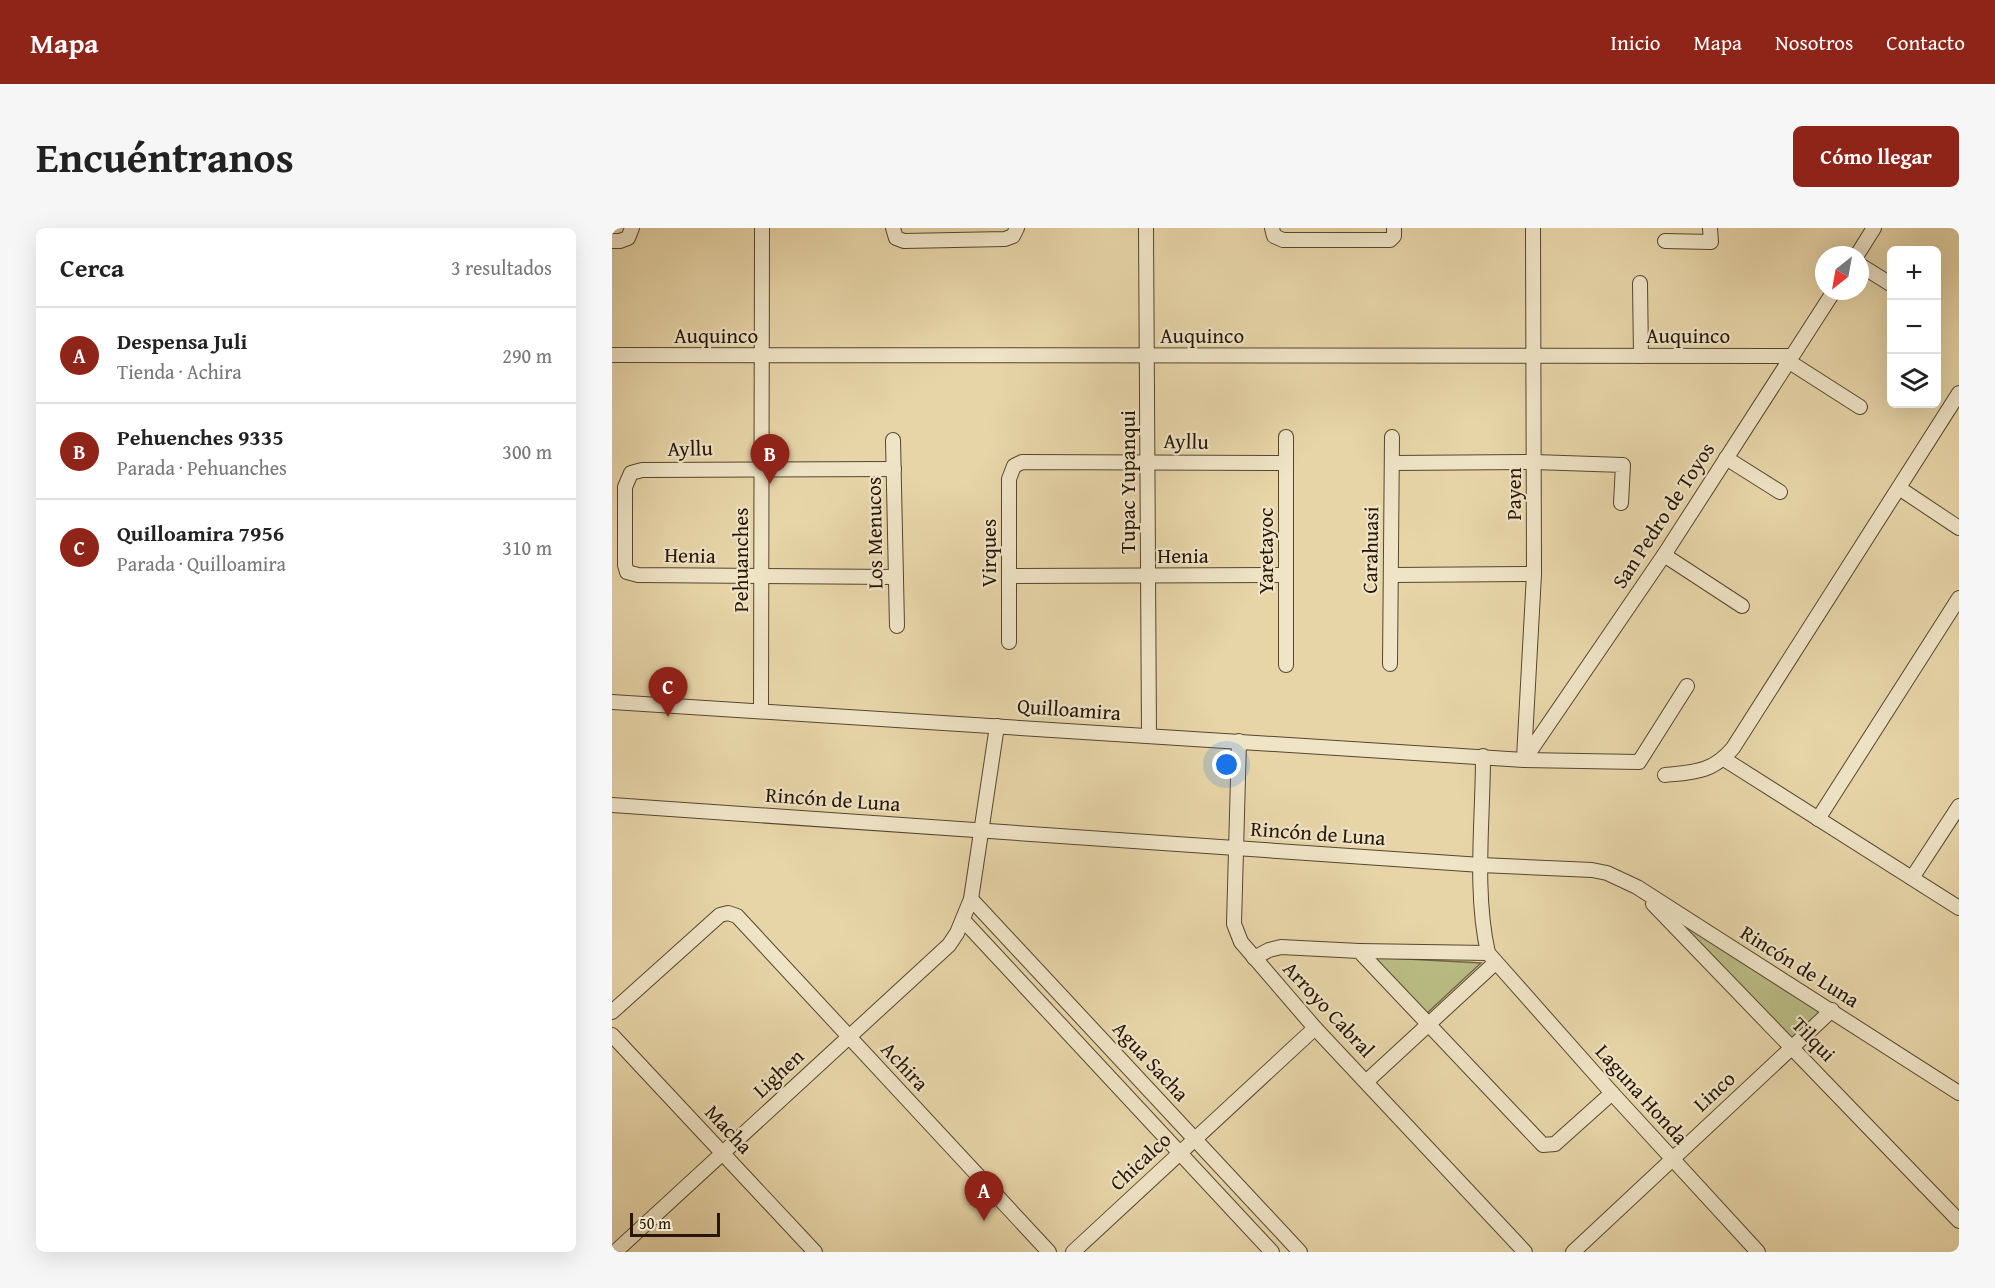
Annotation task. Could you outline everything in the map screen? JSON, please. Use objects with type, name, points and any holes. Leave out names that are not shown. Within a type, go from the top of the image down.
[{"type":"street","points":[[612,241],[628,238],[632,228]]},
{"type":"street","name":"Pehuanches","points":[[761,711],[762,228]]},
{"type":"street","points":[[893,228],[896,238],[904,241],[1005,239],[1013,236],[1017,228]]},
{"type":"street","name":"Tupac Yupanqui","points":[[1146,228],[1149,735]]},
{"type":"street","points":[[1272,228],[1274,236],[1282,240],[1390,240],[1394,236],[1394,228]]},
{"type":"street","name":"Payen","points":[[1524,760],[1534,574],[1533,228]]},
{"type":"street","points":[[1665,242],[1710,242],[1710,228]]},
{"type":"street","points":[[1863,246],[1874,228]]},
{"type":"street","points":[[1869,271],[1887,282]]},
{"type":"street","points":[[1640,283],[1641,356]]},
{"type":"street","name":"San Pedro de Toyos","points":[[1524,760],[1664,555],[1827,300]]},
{"type":"street","name":"Auquinco","points":[[612,356],[1790,358]]},
{"type":"street","points":[[1790,358],[1860,407]]},
{"type":"street","points":[[1665,775],[1711,767],[1724,759],[1733,748],[1959,393]]},
{"type":"street","name":"Yaretayoc","points":[[1286,437],[1286,665]]},
{"type":"street","name":"Carahuasi","points":[[1390,664],[1392,437]]},
{"type":"street","name":"Los Menucos","points":[[893,440],[897,626]]},
{"type":"street","points":[[1726,458],[1780,492]]},
{"type":"street","name":"Ayllu","points":[[1014,466],[1022,462],[1286,463]]},
{"type":"street","points":[[1392,463],[1534,462],[1623,465],[1621,503]]},
{"type":"street","name":"Virques","points":[[1009,642],[1009,478],[1014,466]]},
{"type":"street","name":"Ayllu","points":[[627,572],[625,565],[625,487],[631,473],[642,470],[894,469]]},
{"type":"street","points":[[1899,488],[1959,528]]},
{"type":"street","points":[[1664,555],[1742,606]]},
{"type":"street","name":"Henia","points":[[627,572],[638,575],[896,577]]},
{"type":"street","points":[[1391,575],[1534,574]]},
{"type":"street","name":"Henia","points":[[1009,576],[1286,575]]},
{"type":"street","points":[[1818,819],[1959,598]]},
{"type":"street","name":"Quilloamira","points":[[612,702],[1524,760],[1639,762],[1687,686]]},
{"type":"street","points":[[963,920],[971,899],[997,726]]},
{"type":"street","name":"Arroyo Cabral","points":[[1239,741],[1234,924],[1241,942],[1316,1028],[1524,1252]]},
{"type":"street","points":[[1483,756],[1480,865],[1484,933],[1492,958]]},
{"type":"street","points":[[1724,759],[1959,908]]},
{"type":"street","name":"Rincón de Luna","points":[[612,805],[1480,865],[1592,870],[1606,873],[1637,887],[1959,1093]]},
{"type":"street","points":[[1912,878],[1959,806]]},
{"type":"street","name":"Tilqui","points":[[1637,887],[1793,1046],[1959,1221]]},
{"type":"street","name":"Agua Sacha","points":[[971,899],[1300,1252]]},
{"type":"street","name":"Achira","points":[[612,1012],[720,915],[728,913],[737,916],[1049,1252]]},
{"type":"street","name":"Agua Sacha","points":[[963,920],[1272,1252]]},
{"type":"street","name":"Lighen","points":[[615,1252],[949,945],[963,920]]},
{"type":"street","points":[[1254,958],[1281,947],[1492,958]]},
{"type":"street","points":[[1359,951],[1543,1145],[1555,1144],[1612,1093]]},
{"type":"street","points":[[1367,1081],[1429,1024],[1492,958]]},
{"type":"street","name":"Laguna Honda","points":[[1492,958],[1758,1252]]},
{"type":"street","name":"Linco","points":[[1573,1252],[1832,1010]]},
{"type":"street","name":"Chicalco","points":[[1073,1252],[1316,1028]]},
{"type":"street","name":"Macha","points":[[612,1035],[815,1252]]},
{"type":"green space","points":[[1651,895],[1833,1016],[1800,1047]]},
{"type":"green space","points":[[1370,957],[1481,963],[1424,1016]]},
{"type":"place","name":"Pehuenches 9335","points":[[770,484]]},
{"type":"place","name":"Quilloamira 7956","points":[[668,717]]},
{"type":"place","name":"Despensa Juli","points":[[984,1221]]}]
